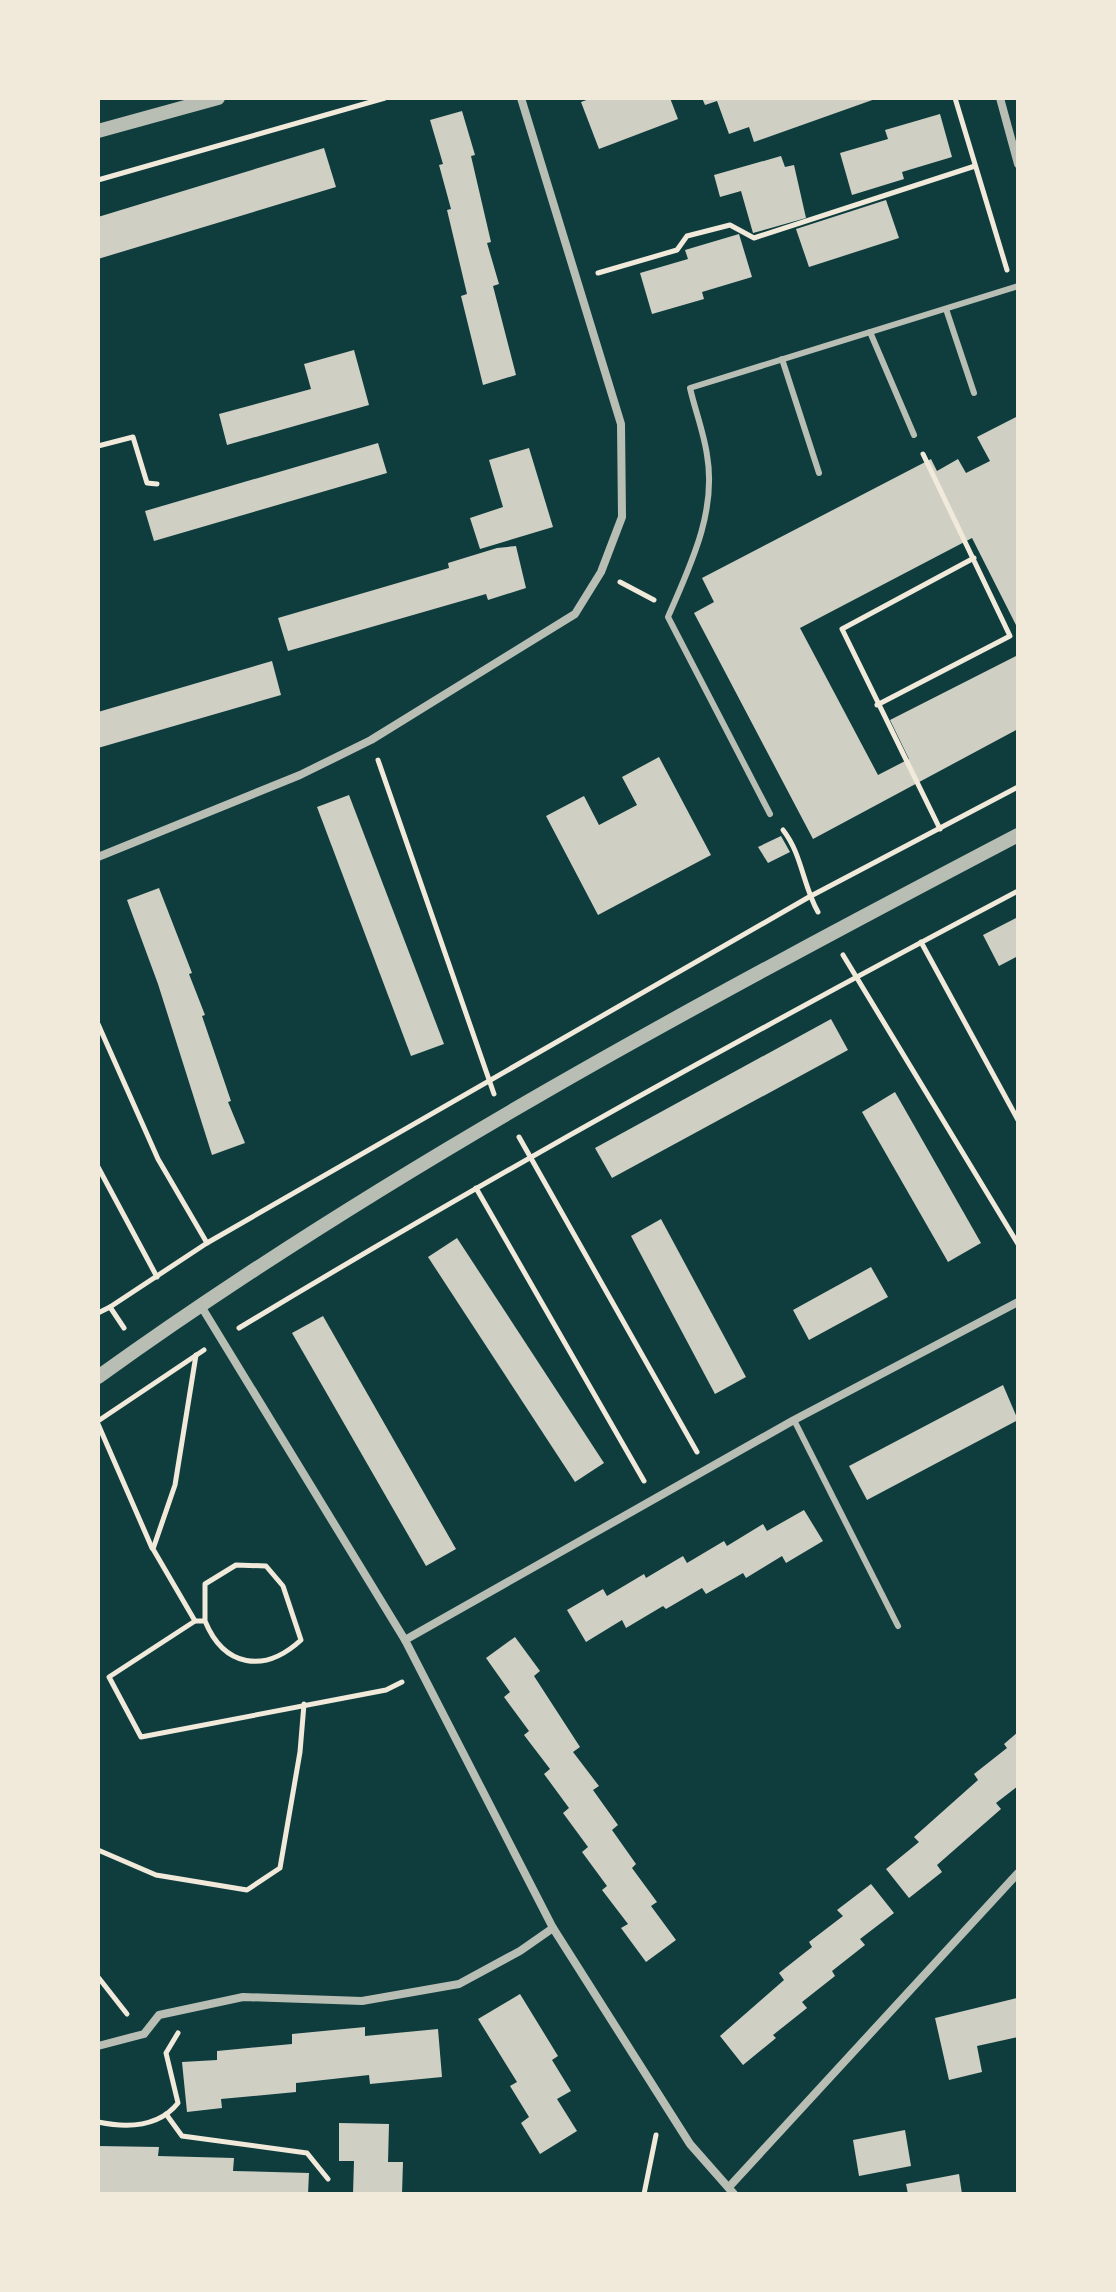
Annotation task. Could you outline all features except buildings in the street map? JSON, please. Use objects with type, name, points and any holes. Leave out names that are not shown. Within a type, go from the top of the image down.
[{"type":"street","points":[[98,131],[218,98]]},
{"type":"street","points":[[98,857],[300,775],[371,740],[575,614],[601,572],[622,517],[621,424],[521,98]]},
{"type":"street","points":[[1000,98],[1018,164]]},
{"type":"street","points":[[98,1377],[201,1306],[505,1114],[830,934],[1018,835]]},
{"type":"street","points":[[405,1640],[794,1420],[1018,1302]]},
{"type":"street","points":[[201,1306],[405,1640],[553,1928],[690,2144],[732,2191],[1018,1873]]},
{"type":"street","points":[[98,2046],[144,2034],[159,2015],[243,1997],[362,2001],[459,1984],[520,1951],[553,1928]]},
{"type":"lane","points":[[770,814],[668,617],[694,557],[708,508],[708,457],[690,388],[1016,287]]},
{"type":"lane","points":[[946,309],[974,393]]},
{"type":"lane","points":[[870,332],[914,435]]},
{"type":"lane","points":[[782,359],[819,473]]},
{"type":"lane","points":[[794,1420],[898,1626]]},
{"type":"path","points":[[98,180],[385,98]]},
{"type":"path","points":[[955,98],[1016,287]]},
{"type":"path","points":[[577,280],[677,250],[687,236],[730,225],[754,238],[975,166]]},
{"type":"path","points":[[877,705],[1010,636],[914,435]]},
{"type":"path","points":[[98,446],[133,437],[147,483],[157,484]]},
{"type":"path","points":[[940,829],[842,629],[974,558]]},
{"type":"path","points":[[601,572],[672,609]]},
{"type":"path","points":[[371,740],[487,1082],[707,1469]]},
{"type":"path","points":[[98,1313],[207,1243],[809,897],[1018,787]]},
{"type":"path","points":[[770,814],[794,844],[809,897],[830,934],[1018,1244]]},
{"type":"path","points":[[195,1621],[153,1549],[98,1422],[221,1339],[476,1188],[856,976],[1018,891]]},
{"type":"path","points":[[921,942],[1018,1120]]},
{"type":"path","points":[[98,1024],[158,1159],[207,1243]]},
{"type":"path","points":[[98,1167],[157,1277]]},
{"type":"path","points":[[476,1188],[654,1499]]},
{"type":"path","points":[[110,1307],[137,1349]]},
{"type":"path","points":[[153,1549],[175,1485],[196,1355]]},
{"type":"path","points":[[236,1565],[266,1566],[283,1586],[301,1640],[288,1651],[264,1661],[231,1657],[214,1641],[205,1621],[205,1584],[236,1565]]},
{"type":"path","points":[[205,1621],[195,1621],[109,1677],[141,1737],[386,1690],[421,1672]]},
{"type":"path","points":[[98,1850],[156,1875],[247,1890],[280,1868],[300,1752],[304,1704]]},
{"type":"path","points":[[98,1977],[144,2034]]},
{"type":"path","points":[[98,2122],[122,2127],[148,2123],[166,2114],[178,2103],[166,2053],[180,2030]]},
{"type":"path","points":[[644,2194],[664,2103]]},
{"type":"path","points":[[166,2114],[182,2136],[307,2153],[328,2179]]}]
